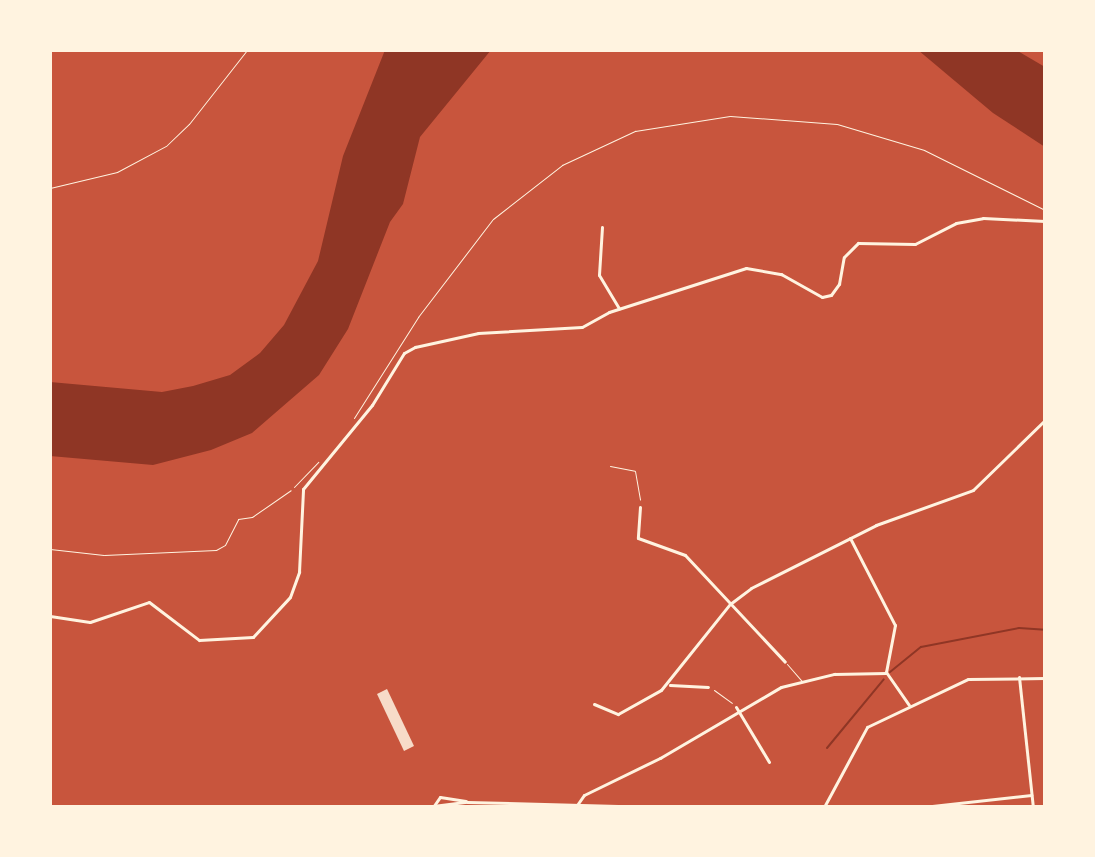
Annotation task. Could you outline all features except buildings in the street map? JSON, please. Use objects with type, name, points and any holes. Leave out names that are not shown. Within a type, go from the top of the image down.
[{"type":"street","points":[[50,616],[90,622],[149,602],[199,640],[253,637],[290,597],[299,572],[303,489],[372,405],[404,353],[478,333],[573,329],[619,308],[746,268],[781,274],[822,297],[831,295],[839,284],[844,257],[858,243],[915,244],[956,223],[983,218],[1045,221]]},
{"type":"street","points":[[602,227],[599,275],[619,308]]},
{"type":"street","points":[[594,704],[618,714],[670,685],[730,604],[751,588],[849,538],[973,490],[1045,420]]},
{"type":"street","points":[[640,507],[638,538],[685,555],[785,662]]},
{"type":"street","points":[[849,538],[895,625],[886,673],[909,705]]},
{"type":"street","points":[[577,805],[583,796],[660,758],[738,708],[781,687],[834,674],[886,673]]},
{"type":"street","points":[[1019,677],[1033,807]]},
{"type":"street","points":[[824,807],[867,727],[968,679],[1045,678]]},
{"type":"street","points":[[670,685],[708,687]]},
{"type":"street","points":[[738,708],[769,762]]},
{"type":"street","points":[[923,807],[1031,795]]},
{"type":"street","points":[[433,805],[440,797],[467,802]]},
{"type":"street","points":[[433,805],[467,802],[664,807]]},
{"type":"lane","points":[[50,549],[104,555],[216,550],[225,545],[238,519],[252,517],[291,490]]},
{"type":"lane","points":[[785,662],[803,683]]},
{"type":"path","points":[[50,188],[117,172],[166,146],[189,124],[247,50]]},
{"type":"path","points":[[347,427],[418,317],[493,219],[562,165],[635,131],[717,116],[837,124],[924,150],[1045,210]]},
{"type":"path","points":[[291,490],[319,461]]},
{"type":"path","points":[[610,466],[635,471],[640,507]]},
{"type":"path","points":[[708,687],[738,708]]},
{"type":"shaded area","points":[[385,50],[491,50],[420,137],[403,204],[390,222],[348,329],[319,375],[252,433],[211,450],[153,465],[50,456],[50,382],[162,392],[193,386],[230,375],[260,353],[284,325],[318,261],[343,156]]},
{"type":"shaded area","points":[[918,50],[1016,50],[1045,67],[1045,147],[993,113]]},
{"type":"waterway","points":[[890,672],[921,647],[1019,628],[1045,630]]},
{"type":"waterway","points":[[827,748],[884,679]]}]
